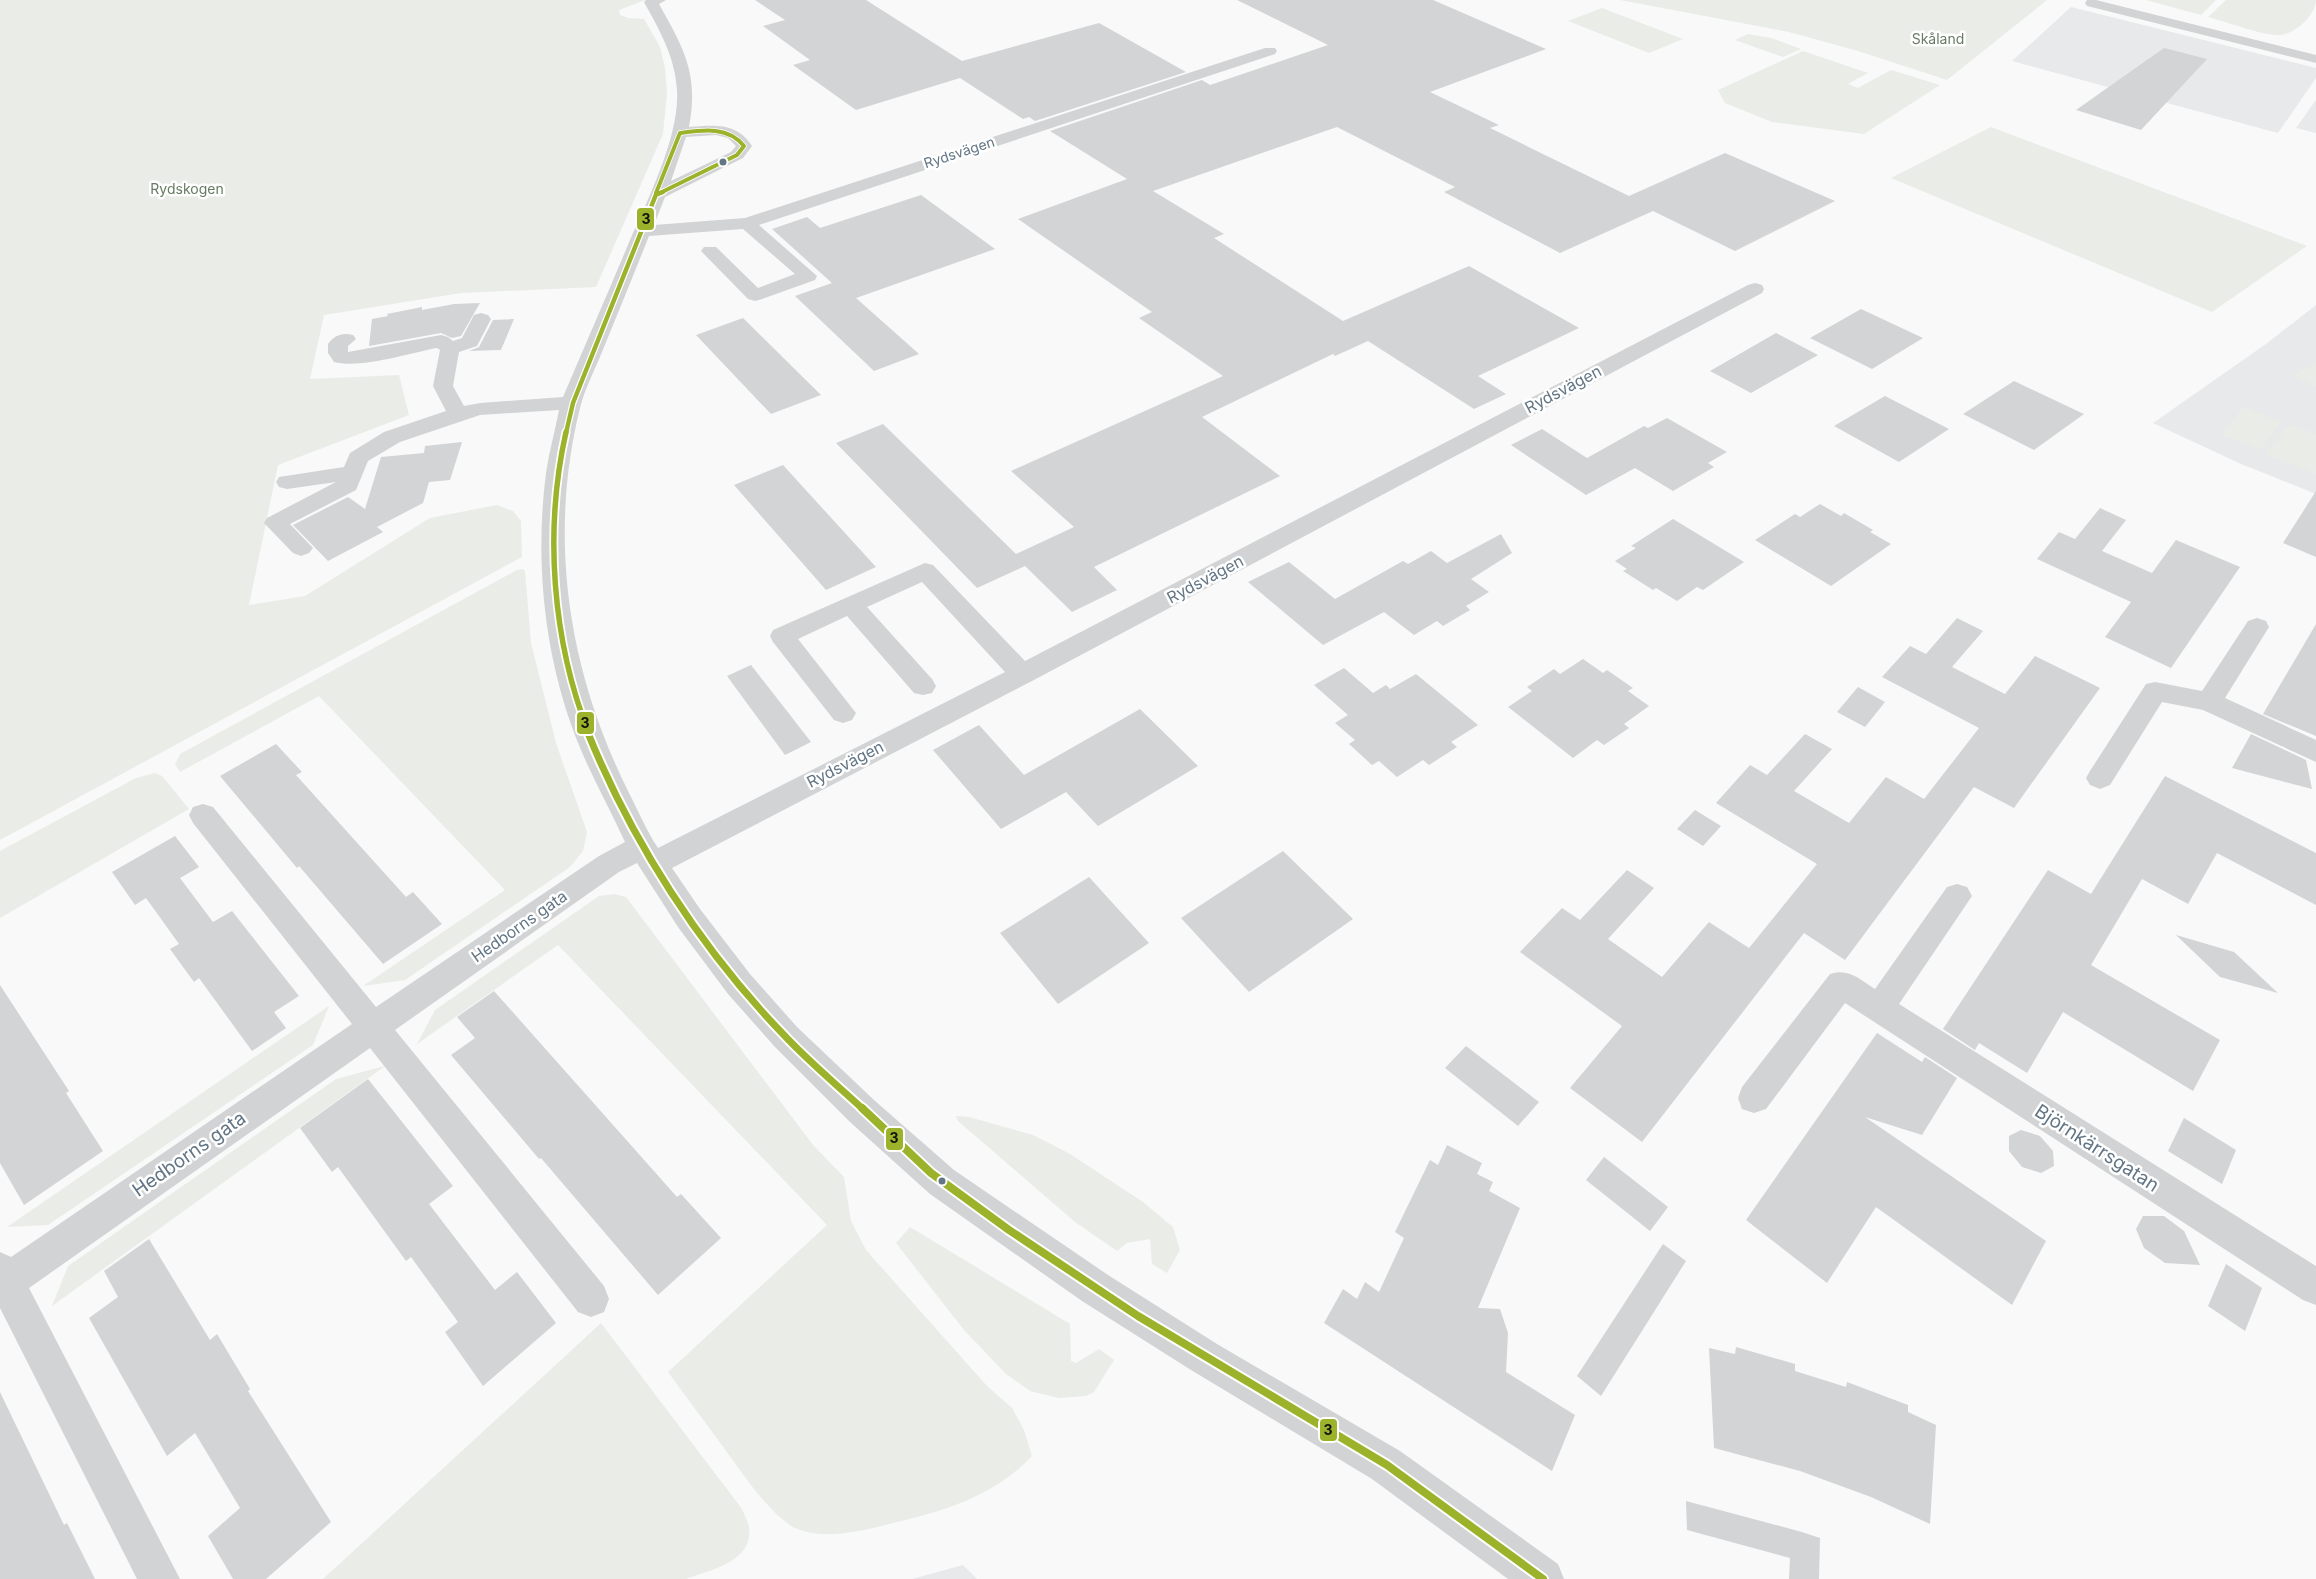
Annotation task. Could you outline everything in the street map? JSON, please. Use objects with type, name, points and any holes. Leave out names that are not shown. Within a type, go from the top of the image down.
[{"type":"street","points":[[655,1],[675,46],[682,68],[685,91],[680,134],[658,194],[571,404],[557,473],[553,544],[555,590],[571,680],[594,749],[648,855],[688,918],[739,984],[786,1037],[862,1111],[942,1182],[1095,1288],[1204,1357],[1386,1465],[1543,1579]]},
{"type":"street","points":[[2092,3],[2316,59]]},
{"type":"street","name":"Rydsvägen","points":[[643,231],[747,223],[1270,51]]},
{"type":"street","points":[[658,194],[737,155],[744,146],[737,136],[725,132],[680,134]]},
{"type":"street","points":[[710,251],[755,295],[808,276],[747,223]]},
{"type":"street","name":"Rydsvägen","points":[[648,855],[1023,674],[1755,290]]},
{"type":"street","points":[[450,349],[470,342],[481,319]]},
{"type":"street","points":[[346,339],[338,344],[338,353],[341,358],[360,357],[441,341],[450,349]]},
{"type":"street","points":[[450,349],[443,386],[458,414]]},
{"type":"street","points":[[302,548],[275,523],[348,485],[358,458],[392,437],[458,414],[480,409],[571,404]]},
{"type":"street","points":[[288,482],[353,473]]},
{"type":"street","points":[[843,713],[782,636],[925,571],[1023,674]]},
{"type":"street","points":[[850,604],[923,686]]},
{"type":"street","points":[[2209,702],[2257,627]]},
{"type":"street","points":[[2100,778],[2155,692],[2209,702],[2316,752]]},
{"type":"street","points":[[203,815],[591,1299]]},
{"type":"street","name":"Hedborns gata","points":[[159,1579],[2,1279],[609,864],[648,855]]},
{"type":"street","points":[[1879,1008],[1957,896]]},
{"type":"street","name":"Björnkärrsgatan","points":[[1754,1098],[1841,984],[2316,1287]]},
{"type":"shaded area","points":[[2071,7],[2316,68],[2316,78],[2278,133],[2012,61]]},
{"type":"shaded area","points":[[2316,100],[2316,133],[2296,128]]},
{"type":"shaded area","points":[[2316,305],[2316,494],[2241,464],[2153,423],[2266,344]]},
{"type":"shaded area","points":[[963,1565],[977,1579],[912,1579]]},
{"type":"green space","name":"Rydskogen","points":[[0,0],[645,0],[619,10],[620,15],[628,18],[644,19],[660,47],[665,68],[667,93],[663,134],[596,287],[461,293],[324,315],[310,379],[399,375],[409,415],[278,465],[249,605],[305,596],[430,518],[497,505],[513,511],[521,521],[522,557],[0,840]]},
{"type":"green space","name":"Skåland","points":[[1620,0],[2047,0],[1947,80],[1858,51],[1789,32]]},
{"type":"green space","points":[[2146,0],[2216,0],[2201,15]]},
{"type":"green space","points":[[2226,0],[2316,0],[2308,19],[2289,33],[2276,35],[2208,17]]},
{"type":"green space","points":[[1602,8],[1683,39],[1649,53],[1568,21]]},
{"type":"green space","points":[[1748,34],[1771,38],[1801,49],[1783,57],[1735,40]]},
{"type":"green space","points":[[1803,51],[1868,73],[1848,84],[1858,88],[1891,70],[1940,85],[1864,134],[1772,122],[1725,103],[1718,90]]},
{"type":"green space","points":[[1991,127],[2307,246],[2212,312],[1891,178]]},
{"type":"green space","points":[[2316,363],[2316,387],[2293,375]]},
{"type":"green space","points":[[2243,407],[2281,422],[2260,450],[2222,435]]},
{"type":"green space","points":[[2289,424],[2316,434],[2316,474],[2267,454]]},
{"type":"green space","points":[[523,569],[525,571],[531,643],[556,743],[587,832],[583,851],[570,867],[405,980],[363,986],[505,890],[319,696],[180,772],[175,764],[180,754],[517,570]]},
{"type":"green space","points":[[155,773],[162,776],[189,809],[0,918],[0,851],[136,778]]},
{"type":"green space","points":[[614,894],[626,897],[813,1145],[844,1177],[851,1221],[866,1250],[987,1386],[1012,1408],[1024,1430],[1032,1456],[1005,1479],[975,1496],[943,1509],[874,1528],[849,1533],[824,1534],[807,1532],[791,1526],[757,1493],[668,1372],[827,1225],[558,945],[417,1044],[435,1010],[599,896]]},
{"type":"green space","points":[[329,1006],[313,1045],[48,1225],[7,1227]]},
{"type":"green space","points":[[385,1066],[52,1306],[68,1266],[336,1079]]},
{"type":"green space","points":[[956,1116],[969,1117],[1033,1135],[1070,1154],[1143,1202],[1173,1227],[1180,1250],[1167,1273],[1152,1264],[1150,1239],[1127,1243],[1117,1251],[1075,1222],[958,1121]]},
{"type":"green space","points":[[910,1227],[1070,1324],[1071,1361],[1076,1363],[1099,1349],[1114,1360],[1094,1392],[1086,1396],[1059,1398],[1030,1391],[1006,1374],[964,1330],[896,1243]]},
{"type":"green space","points":[[601,1323],[742,1509],[748,1522],[749,1539],[745,1549],[738,1556],[718,1568],[686,1579],[323,1579]]},
{"type":"building","points":[[755,0],[866,0],[962,61],[1099,23],[1186,72],[1035,121],[1029,117],[1023,119],[960,78],[856,110],[793,65],[810,60],[763,26],[785,20]]},
{"type":"building","points":[[1237,0],[1433,0],[1546,49],[1430,92],[1499,125],[1490,128],[1629,196],[1725,153],[1835,201],[1735,251],[1653,211],[1560,253],[1444,192],[1455,187],[1337,127],[1153,191],[1224,234],[1214,238],[1343,321],[1469,266],[1579,328],[1478,376],[1506,394],[1474,409],[1368,341],[1335,356],[1333,354],[1202,417],[1280,476],[1094,567],[1117,590],[1072,612],[1025,566],[977,588],[836,443],[883,424],[1016,554],[1074,527],[1011,471],[1223,376],[1139,318],[1152,312],[1018,219],[1127,179],[1050,131],[1202,80],[1210,85],[1328,45]]},
{"type":"building","points":[[2164,48],[2207,59],[2141,130],[2076,110]]},
{"type":"building","points":[[921,195],[995,249],[856,298],[919,354],[874,371],[795,296],[832,283],[772,229],[807,217],[820,228]]},
{"type":"building","points":[[480,303],[461,336],[452,338],[441,333],[369,346],[372,319],[422,307],[422,310],[454,304]]},
{"type":"building","points":[[1861,309],[1923,338],[1872,369],[1810,338]]},
{"type":"building","points":[[743,318],[821,395],[771,414],[696,335]]},
{"type":"building","points":[[514,319],[501,350],[469,351],[479,347],[493,320]]},
{"type":"building","points":[[1776,333],[1818,355],[1751,393],[1710,371]]},
{"type":"building","points":[[2014,381],[2084,414],[2034,450],[1963,414]]},
{"type":"building","points":[[1885,396],[1949,429],[1899,462],[1834,426]]},
{"type":"building","points":[[1667,418],[1727,452],[1708,463],[1714,467],[1673,491],[1635,468],[1586,495],[1511,445],[1542,429],[1587,458],[1644,426],[1648,428]]},
{"type":"building","points":[[462,442],[450,480],[429,482],[423,503],[377,527],[383,532],[328,561],[293,525],[348,497],[365,509],[381,457],[424,453],[425,446]]},
{"type":"building","points":[[783,465],[876,567],[826,590],[734,485]]},
{"type":"building","points":[[2316,491],[2316,557],[2283,543]]},
{"type":"building","points":[[1820,504],[1841,516],[1844,513],[1873,530],[1870,532],[1891,544],[1831,586],[1755,540],[1795,514],[1800,517]]},
{"type":"building","points":[[2100,508],[2126,520],[2102,551],[2152,573],[2176,540],[2240,567],[2171,668],[2105,637],[2131,602],[2037,559],[2059,532],[2075,539]]},
{"type":"building","points":[[1673,519],[1744,562],[1703,590],[1697,587],[1677,601],[1656,588],[1653,590],[1623,571],[1627,569],[1615,561],[1636,548],[1631,546]]},
{"type":"building","points":[[1501,534],[1512,553],[1471,579],[1489,592],[1466,606],[1470,610],[1443,626],[1437,621],[1414,635],[1384,612],[1323,645],[1248,582],[1289,562],[1335,599],[1403,561],[1408,564],[1431,551],[1447,563]]},
{"type":"building","points":[[1957,618],[1983,631],[1952,667],[2005,694],[2035,656],[2100,688],[2014,808],[1974,787],[1845,960],[1804,933],[1642,1142],[1570,1088],[1622,1026],[1520,952],[1562,908],[1580,920],[1627,870],[1654,888],[1608,939],[1662,977],[1709,922],[1749,948],[1817,864],[1716,803],[1750,765],[1767,775],[1805,734],[1832,749],[1794,791],[1849,823],[1886,777],[1924,799],[1979,728],[1882,677],[1910,646],[1926,654]]},
{"type":"building","points":[[2316,624],[2316,736],[2263,714]]},
{"type":"building","points":[[1583,659],[1603,673],[1607,670],[1633,688],[1628,691],[1649,706],[1624,724],[1629,728],[1604,745],[1597,740],[1573,758],[1508,707],[1532,691],[1527,687],[1554,669],[1560,674]]},
{"type":"building","points":[[751,665],[811,742],[785,755],[727,676]]},
{"type":"building","points":[[1344,668],[1373,693],[1386,685],[1390,689],[1416,674],[1478,725],[1451,742],[1457,747],[1429,765],[1423,760],[1397,777],[1379,761],[1372,765],[1349,744],[1355,740],[1335,723],[1348,715],[1314,685]]},
{"type":"building","points":[[1858,687],[1885,702],[1865,727],[1837,712]]},
{"type":"building","points":[[1140,709],[1198,766],[1098,826],[1066,792],[1001,829],[933,750],[979,725],[1024,775]]},
{"type":"building","points":[[2251,734],[2306,760],[2312,789],[2232,768]]},
{"type":"building","points":[[276,744],[302,772],[296,775],[406,897],[413,892],[442,924],[383,964],[299,866],[297,868],[220,776]]},
{"type":"building","points":[[2165,776],[2316,853],[2316,905],[2217,853],[2188,904],[2142,879],[2091,965],[2220,1040],[2193,1091],[2063,1012],[2027,1073],[1979,1043],[1975,1050],[1943,1029],[2048,870],[2091,894]]},
{"type":"building","points":[[1695,810],[1721,826],[1703,846],[1677,829]]},
{"type":"building","points":[[175,836],[199,867],[180,878],[213,922],[232,911],[299,996],[274,1012],[286,1028],[252,1051],[199,978],[194,982],[170,949],[179,944],[146,898],[135,905],[112,872]]},
{"type":"building","points":[[1283,851],[1353,919],[1249,992],[1181,918]]},
{"type":"building","points":[[1089,877],[1149,943],[1058,1004],[1000,933]]},
{"type":"building","points":[[2176,935],[2234,952],[2278,993],[2220,977]]},
{"type":"building","points":[[0,985],[69,1091],[66,1093],[103,1151],[24,1205],[0,1163]]},
{"type":"building","points":[[494,991],[677,1197],[681,1194],[721,1238],[658,1295],[451,1055],[475,1038],[457,1017]]},
{"type":"building","points":[[1877,1033],[1922,1062],[1925,1057],[1957,1078],[1922,1135],[1865,1117],[2046,1241],[2012,1305],[1876,1207],[1827,1283],[1746,1220]]},
{"type":"building","points":[[1466,1046],[1539,1102],[1518,1126],[1445,1068]]},
{"type":"building","points":[[368,1079],[453,1186],[429,1204],[495,1290],[517,1272],[556,1323],[483,1386],[445,1332],[458,1322],[411,1257],[406,1261],[338,1167],[332,1172],[300,1128]]},
{"type":"building","points":[[2184,1118],[2236,1150],[2222,1184],[2168,1151]]},
{"type":"building","points":[[2021,1130],[2040,1136],[2053,1151],[2054,1166],[2041,1173],[2022,1167],[2009,1151],[2009,1136]]},
{"type":"building","points":[[1447,1145],[1482,1163],[1477,1174],[1493,1182],[1489,1191],[1520,1208],[1478,1308],[1500,1309],[1508,1333],[1506,1372],[1575,1415],[1552,1471],[1324,1323],[1343,1289],[1357,1299],[1365,1282],[1379,1292],[1404,1238],[1395,1232],[1430,1160],[1438,1165]]},
{"type":"building","points":[[1604,1157],[1668,1207],[1650,1231],[1586,1180]]},
{"type":"building","points":[[2143,1216],[2164,1216],[2184,1231],[2200,1265],[2165,1263],[2144,1248],[2136,1229]]},
{"type":"building","points":[[149,1239],[210,1340],[217,1334],[250,1389],[248,1391],[331,1522],[266,1579],[233,1579],[208,1536],[240,1508],[195,1433],[167,1456],[89,1318],[118,1297],[104,1271]]},
{"type":"building","points":[[1663,1244],[1686,1261],[1601,1396],[1577,1376]]},
{"type":"building","points":[[2226,1264],[2262,1288],[2245,1331],[2208,1306]]},
{"type":"building","points":[[1736,1347],[1795,1364],[1795,1371],[1846,1387],[1847,1382],[1908,1405],[1908,1412],[1936,1425],[1930,1524],[1871,1497],[1800,1471],[1714,1448],[1709,1348],[1735,1354]]},
{"type":"building","points":[[0,1392],[64,1525],[67,1523],[95,1579],[0,1579]]},
{"type":"building","points":[[1686,1501],[1820,1538],[1819,1579],[1789,1579],[1790,1558],[1687,1530]]},
{"type":"transit line","name":"3","points":[[658,194],[737,155],[744,146],[732,134],[715,130],[680,133],[573,403],[560,459],[554,530],[557,606],[571,680],[587,729],[606,777],[656,869],[716,955],[783,1034],[931,1173],[1009,1230],[1138,1316],[1387,1465],[1543,1579]]}]
